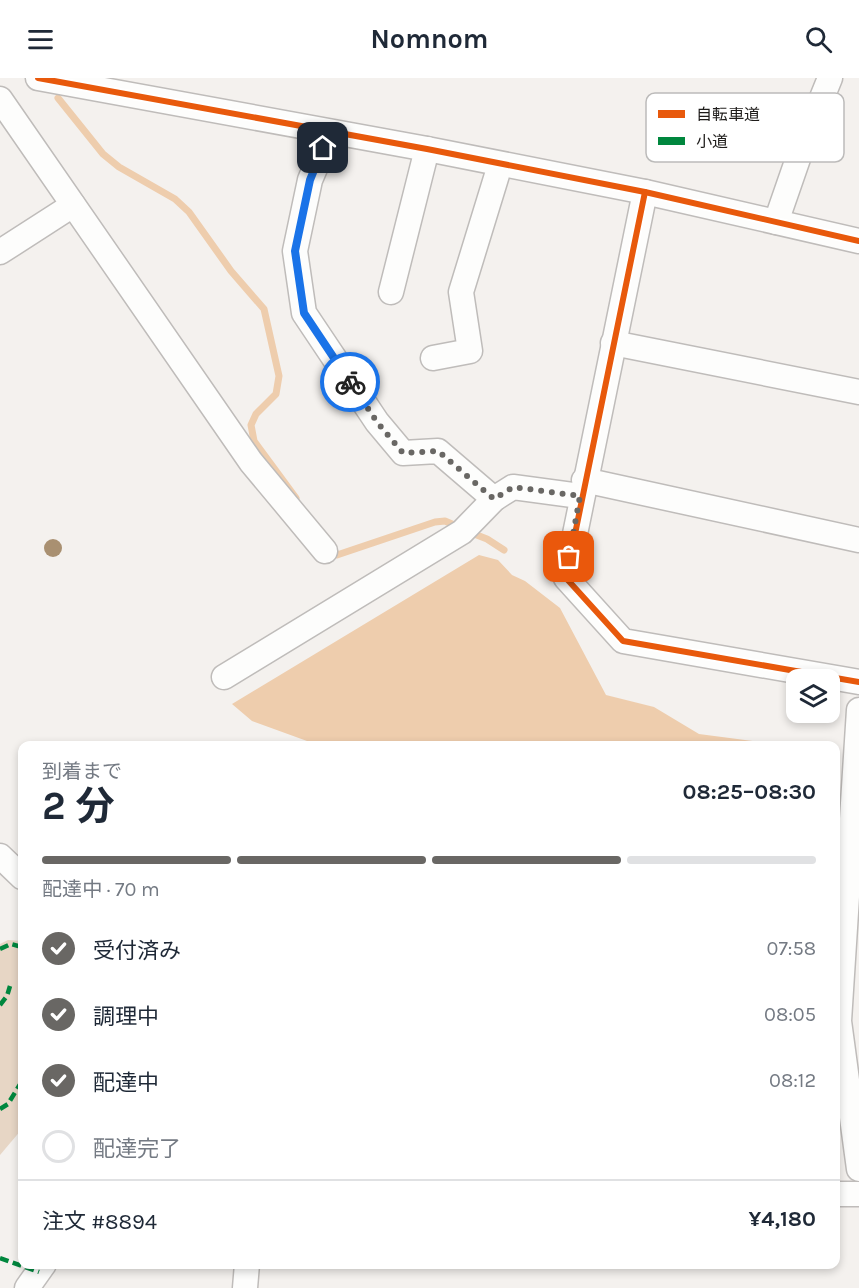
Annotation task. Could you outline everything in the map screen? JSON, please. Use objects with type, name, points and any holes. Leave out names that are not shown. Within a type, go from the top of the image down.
[{"type":"street","points":[[38,78],[427,149],[645,192],[859,241]]},
{"type":"street","points":[[824,93],[830,78]]},
{"type":"street","points":[[0,99],[251,462],[325,550]]},
{"type":"street","points":[[330,133],[310,180],[295,251],[304,313],[377,422],[403,453],[438,451],[494,499]]},
{"type":"street","points":[[391,292],[427,149]]},
{"type":"street","points":[[776,222],[797,162]]},
{"type":"street","points":[[433,358],[470,351],[461,292],[500,165]]},
{"type":"street","points":[[645,192],[582,488],[566,578],[622,641],[859,682]]},
{"type":"street","points":[[0,252],[73,206]]},
{"type":"street","points":[[613,343],[859,392]]},
{"type":"street","points":[[224,677],[462,532],[494,499],[513,487],[582,488],[859,540]]},
{"type":"street","points":[[840,1005],[859,710]]},
{"type":"street","points":[[0,856],[18,873]]},
{"type":"street","points":[[840,1028],[859,1169]]},
{"type":"street","points":[[840,1194],[859,1194]]},
{"type":"street","points":[[27,1288],[40,1269]]},
{"type":"street","points":[[245,1288],[247,1269]]},
{"type":"shaded area","points":[[479,555],[498,560],[512,575],[525,581],[560,608],[606,695],[654,707],[699,734],[752,741],[307,741],[252,721],[232,704]]},
{"type":"shaded area","points":[[8,940],[18,941],[18,1134],[0,1155],[0,944]]},
{"type":"waterway","points":[[58,98],[103,154],[119,167],[175,199],[189,212],[231,271],[264,309],[279,376],[276,394],[256,414],[251,425],[254,441],[296,498]]},
{"type":"waterway","points":[[331,546],[337,555],[435,522],[445,521],[459,527]]},
{"type":"waterway","points":[[469,532],[487,539],[504,550]]},
{"type":"marked path","points":[[0,949],[11,944],[18,946]]},
{"type":"marked path","points":[[0,1005],[7,996],[10,986]]},
{"type":"marked path","points":[[0,1109],[8,1104],[18,1088]]},
{"type":"marked path","points":[[0,1258],[18,1264]]},
{"type":"marked path","points":[[31,1269],[39,1272]]},
{"type":"cycle path","points":[[38,78],[427,149],[645,192],[859,241]]},
{"type":"cycle path","points":[[645,192],[566,578],[623,641],[859,682]]},
{"type":"way so far","points":[[350,382],[377,422],[403,453],[438,451],[494,499],[513,487],[580,496],[569,557]]},
{"type":"route","points":[[323,148],[310,180],[295,251],[304,313],[350,382]]}]
